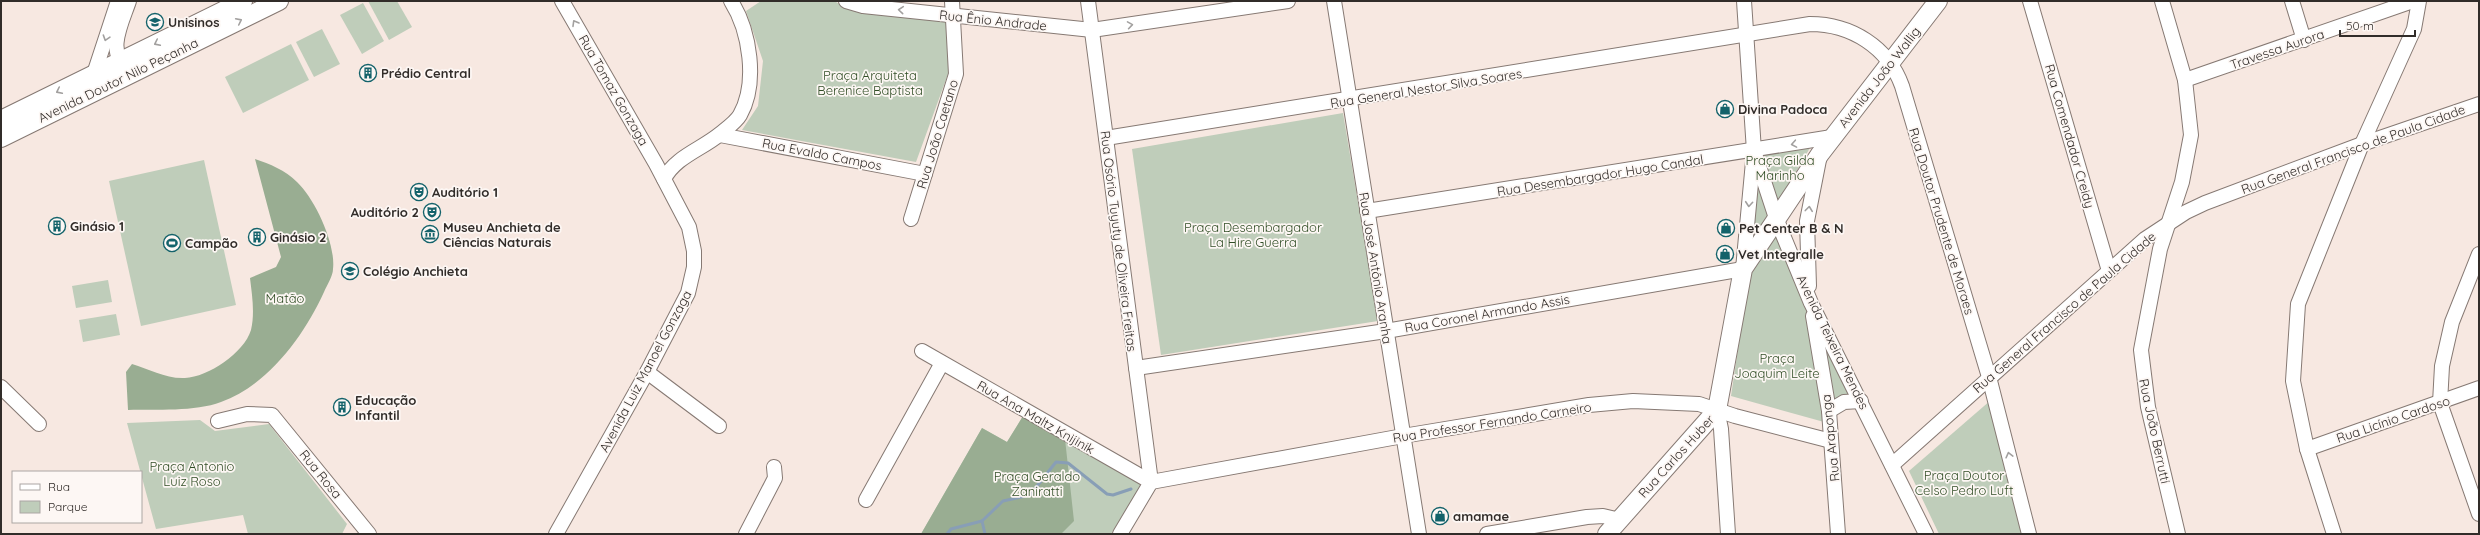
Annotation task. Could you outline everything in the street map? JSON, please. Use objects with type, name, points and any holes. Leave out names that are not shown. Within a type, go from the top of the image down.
[{"type":"main road","name":"Avenida Doutor Nilo Peçanha","points":[[1,120],[243,1]]},
{"type":"main road","name":"Avenida Doutor Nilo Peçanha","points":[[1,138],[279,1]]},
{"type":"main road","name":"Avenida João Wallig","points":[[1820,154],[1890,61],[1938,1]]},
{"type":"main road","name":"Rua Carlos Huber","points":[[1607,534],[1717,410],[1743,269],[1820,154]]},
{"type":"street","points":[[119,1],[124,15]]},
{"type":"street","points":[[94,74],[119,1]]},
{"type":"street","points":[[129,1],[116,44],[116,54],[121,61],[131,68],[143,68]]},
{"type":"street","name":"Rua Tomaz Gonzaga","points":[[562,1],[664,179]]},
{"type":"street","name":"Rua Ênio Andrade","points":[[846,1],[863,6],[925,12],[953,8],[1092,30],[1288,1]]},
{"type":"street","points":[[925,12],[943,1]]},
{"type":"street","name":"Rua Osório Tuyuty de Oliveira Freitas","points":[[1088,1],[1151,482]]},
{"type":"street","name":"Rua José Antônio Aranha","points":[[1334,1],[1419,534]]},
{"type":"street","name":"Avenida Teixeira Mendes","points":[[1744,1],[1754,151],[1776,218],[1811,303],[1926,534]]},
{"type":"street","name":"Rua Comendador Creidy","points":[[2030,1],[2109,271]]},
{"type":"street","name":"Rua João Berrutti","points":[[2162,1],[2185,80],[2191,135],[2188,159],[2156,267],[2141,350],[2148,407],[2178,534]]},
{"type":"street","points":[[2292,1],[2304,40]]},
{"type":"street","name":"Travessa Aurora","points":[[2185,80],[2413,1]]},
{"type":"street","points":[[2334,534],[2307,449],[2293,381],[2298,304],[2362,144],[2414,29],[2419,1]]},
{"type":"street","points":[[664,179],[670,168],[720,134],[740,116],[749,92],[751,72],[750,52],[738,4]]},
{"type":"street","name":"Rua João Caetano","points":[[910,219],[956,74],[953,8]]},
{"type":"street","name":"Rua Doutor Prudente de Moraes","points":[[1746,36],[1810,24],[1830,24],[1844,28],[1878,49],[1890,61],[1902,86],[1989,377],[2029,534]]},
{"type":"street","name":"Rua General Nestor Silva Soares","points":[[1106,138],[1746,36]]},
{"type":"street","name":"Rua General Francisco de Paula Cidade","points":[[1892,465],[2145,239],[2168,224],[2205,203],[2362,144],[2479,104]]},
{"type":"street","name":"Rua Evaldo Campos","points":[[720,134],[925,174]]},
{"type":"street","name":"Rua Desembargador Hugo Candal","points":[[1367,211],[1754,151],[1832,137]]},
{"type":"street","points":[[656,164],[664,164],[695,151]]},
{"type":"street","points":[[671,193],[673,180],[695,151]]},
{"type":"street","points":[[1743,269],[1754,151]]},
{"type":"street","name":"Rua Araponga","points":[[1820,154],[1807,221],[1807,264],[1811,303],[1829,411],[1838,534]]},
{"type":"street","name":"Avenida Luiz Manoel Gonzaga","points":[[556,534],[647,372],[688,294],[694,267],[694,251],[689,226],[664,179]]},
{"type":"street","points":[[2479,254],[2452,322],[2442,366],[2440,403],[2479,514]]},
{"type":"street","name":"Rua Coronel Armando Assis","points":[[1136,368],[1386,331],[1743,269]]},
{"type":"street","name":"Rua Ana Maltz Knijinik","points":[[922,351],[1151,482]]},
{"type":"street","points":[[866,500],[942,363]]},
{"type":"street","points":[[647,372],[720,426]]},
{"type":"street","points":[[1,387],[39,424]]},
{"type":"street","name":"Rua Licínio Cardoso","points":[[2307,449],[2479,388]]},
{"type":"street","name":"Rua Professor Fernando Carneiro","points":[[1151,482],[1403,436],[1589,405],[1633,401],[1699,404],[1831,441]]},
{"type":"street","points":[[1829,411],[1844,402],[1861,401]]},
{"type":"street","points":[[1717,410],[1721,429],[1728,534]]},
{"type":"street","name":"Rua Rosa","points":[[218,421],[247,414],[272,415],[369,534]]},
{"type":"street","points":[[746,534],[775,478],[774,467]]},
{"type":"street","points":[[1120,534],[1151,482]]},
{"type":"street","points":[[1487,534],[1587,517],[1603,516],[1620,520]]},
{"type":"green space","points":[[368,1],[397,1],[412,27],[389,40]]},
{"type":"green space","name":"Praça Arquiteta Berenice Baptista","points":[[761,1],[834,1],[856,12],[949,20],[948,74],[916,162],[742,130],[758,106],[763,61],[746,11]]},
{"type":"green space","points":[[363,3],[384,41],[362,54],[340,15]]},
{"type":"green space","points":[[322,29],[340,64],[314,77],[296,42]]},
{"type":"green space","points":[[291,44],[309,80],[243,113],[225,77]]},
{"type":"green space","name":"Praça Desembargador La Hire Guerra","points":[[1343,113],[1378,321],[1161,355],[1132,149]]},
{"type":"green space","name":"Praça Gilda Marinho","points":[[1811,146],[1775,209],[1761,154]]},
{"type":"green space","name":"Matão","points":[[255,159],[277,168],[297,182],[311,199],[323,222],[331,247],[333,272],[316,309],[295,342],[283,357],[254,384],[238,394],[211,405],[188,409],[128,410],[126,372],[132,364],[171,377],[194,377],[224,362],[241,347],[247,339],[251,330],[253,317],[250,278],[276,267],[281,257]]},
{"type":"green space","name":"Campão","points":[[204,160],[236,305],[141,326],[109,181]]},
{"type":"green space","points":[[1755,165],[1772,217],[1747,256]]},
{"type":"green space","name":"Praça Joaquim Leite","points":[[1775,231],[1811,313],[1824,422],[1731,396],[1749,275]]},
{"type":"green space","points":[[108,280],[112,302],[76,308],[72,286]]},
{"type":"green space","points":[[116,314],[120,335],[83,342],[79,320]]},
{"type":"green space","points":[[1824,345],[1849,395],[1830,404]]},
{"type":"green space","name":"Praça Doutor Celso Pedro Luft","points":[[1991,400],[2022,534],[1939,534],[1909,471]]},
{"type":"green space","name":"Praça Geraldo Zaniratti","points":[[1023,416],[1143,482],[1111,534],[921,534],[982,428],[1007,442]]},
{"type":"green space","name":"Praça Geraldo Zaniratti","points":[[1023,416],[1065,439],[1074,521],[1061,534],[921,534],[982,428],[1007,442]]},
{"type":"green space","name":"Praça Antonio Luiz Roso","points":[[200,420],[215,431],[269,424],[347,524],[342,534],[248,534],[243,515],[156,529],[142,478],[142,471],[140,471],[127,423]]},
{"type":"waterway","points":[[985,534],[982,521],[1003,501],[1030,495],[1056,462],[1068,463],[1107,494],[1113,495],[1131,489]]},
{"type":"waterway","points":[[947,534],[951,529],[982,521]]},
{"type":"place","name":"Unisinos","points":[[155,22]]},
{"type":"place","name":"Prédio Central","points":[[368,73]]},
{"type":"place","name":"Divina Padoca","points":[[1725,109]]},
{"type":"place","name":"Auditório 1","points":[[419,192]]},
{"type":"place","name":"Auditório 2","points":[[432,212]]},
{"type":"place","name":"Ginásio 1","points":[[57,226]]},
{"type":"place","name":"Pet Center B & N","points":[[1726,228]]},
{"type":"place","name":"Museu Anchieta de Ciências Naturais","points":[[430,234]]},
{"type":"place","name":"Ginásio 2","points":[[257,237]]},
{"type":"place","name":"Campão","points":[[172,243]]},
{"type":"place","name":"Vet Integralle","points":[[1725,254]]},
{"type":"place","name":"Colégio Anchieta","points":[[350,271]]},
{"type":"place","name":"Educação Infantil","points":[[342,407]]},
{"type":"place","name":"amamae","points":[[1440,516]]}]
